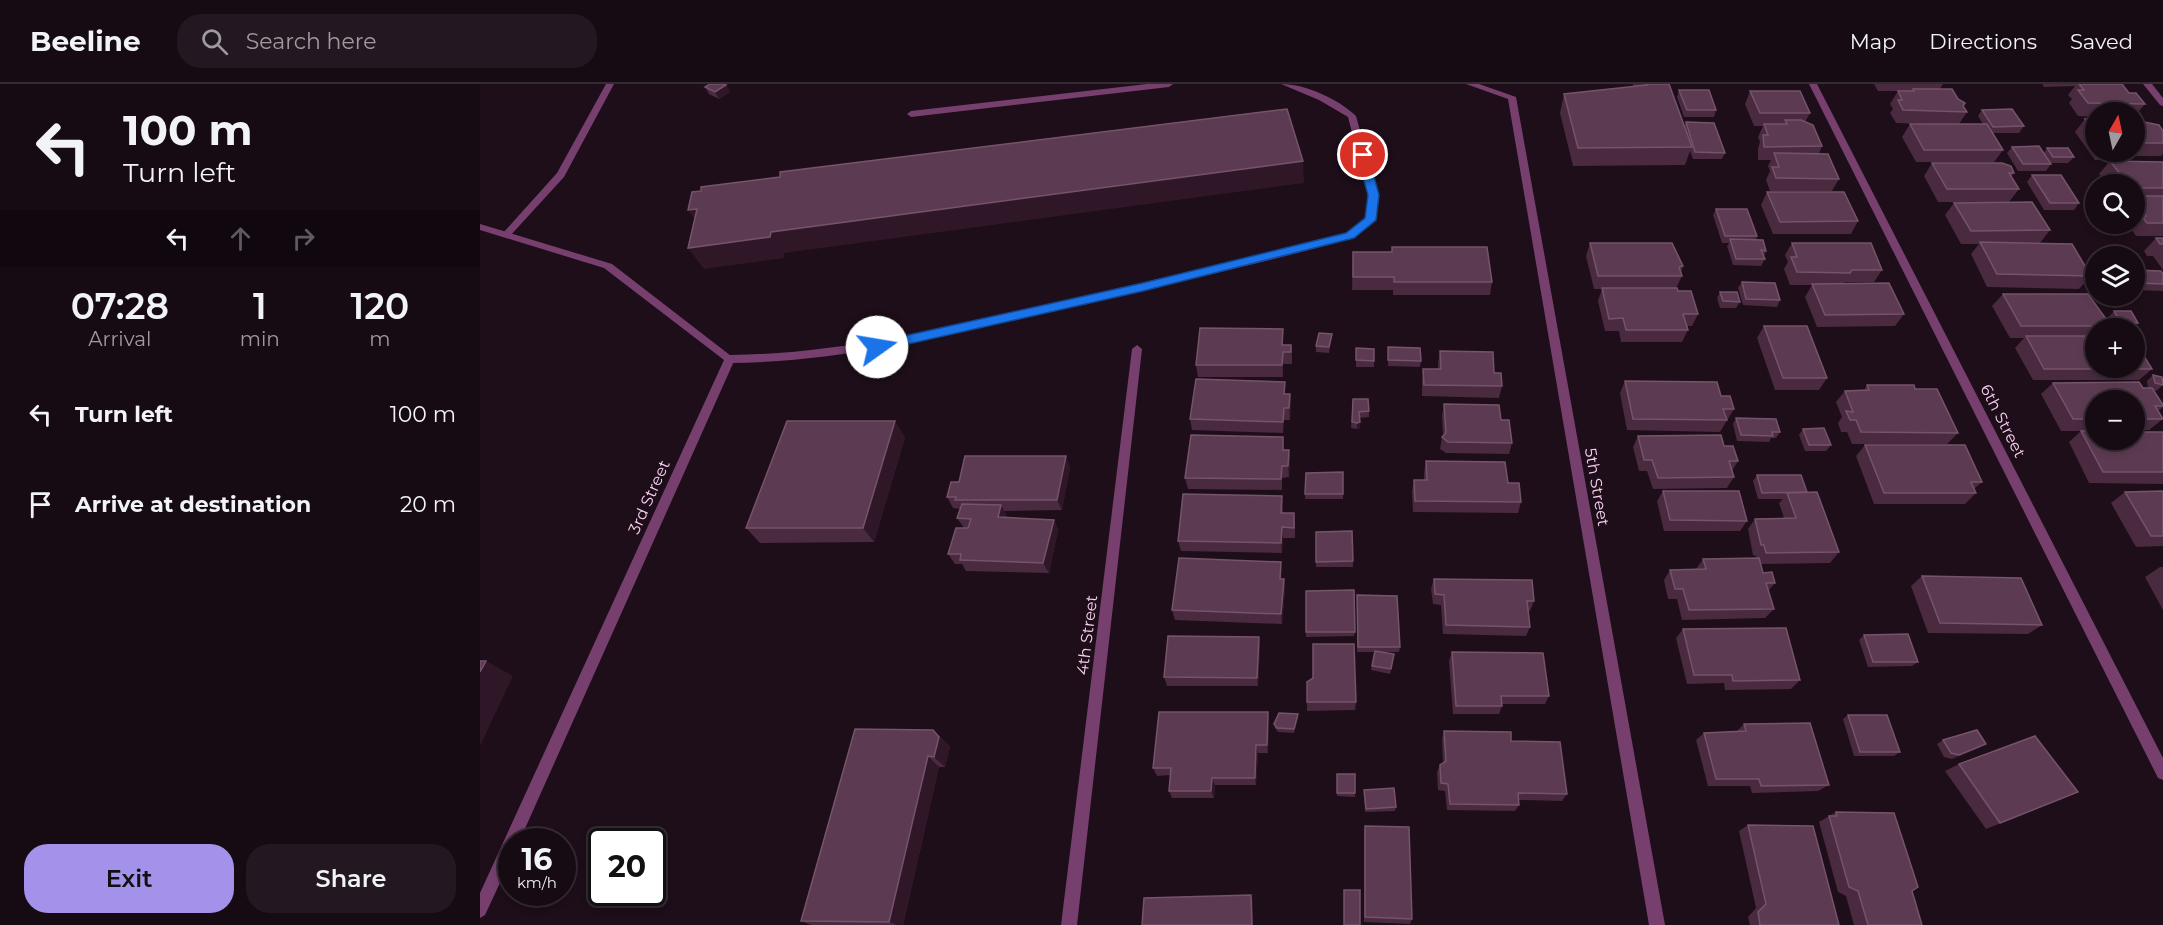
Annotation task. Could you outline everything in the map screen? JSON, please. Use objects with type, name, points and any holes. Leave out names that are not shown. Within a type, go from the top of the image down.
[{"type":"street","points":[[506,235],[561,175],[610,84]]},
{"type":"street","points":[[911,114],[1169,84]]},
{"type":"street","points":[[480,227],[608,266],[730,359],[771,360],[855,352],[1143,287],[1350,236],[1370,220],[1374,195],[1352,116],[1322,98],[1285,84]]},
{"type":"street","name":"5th Street","points":[[1470,84],[1512,97],[1657,925]]},
{"type":"street","name":"6th Street","points":[[1813,84],[2163,773]]},
{"type":"street","points":[[2147,84],[2163,103]]},
{"type":"street","name":"4th Street","points":[[1069,925],[1137,349]]},
{"type":"street","name":"3rd Street","points":[[480,910],[730,359]]},
{"type":"building","points":[[710,84],[726,85],[715,92],[705,87]]},
{"type":"building","points":[[1646,84],[1669,84],[1692,147],[1578,148],[1564,94]]},
{"type":"building","points":[[2079,84],[2122,84],[2129,93],[2136,93],[2143,102],[2087,102],[2078,90],[2084,90]]},
{"type":"building","points":[[1913,89],[1952,89],[1958,99],[1965,103],[1963,106],[1967,112],[1903,110],[1898,100],[1902,100],[1898,91],[1914,91]]},
{"type":"building","points":[[1679,90],[1709,90],[1716,110],[1687,110]]},
{"type":"building","points":[[1750,91],[1800,91],[1810,113],[1760,113]]},
{"type":"building","points":[[1287,109],[1303,161],[771,232],[770,237],[688,248],[697,209],[688,210],[692,192],[701,191],[701,187],[780,177],[780,172]]},
{"type":"building","points":[[2012,109],[2024,126],[1993,127],[1982,110]]},
{"type":"building","points":[[1785,120],[1801,120],[1813,125],[1822,146],[1764,147],[1763,135],[1768,135],[1764,124],[1787,124]]},
{"type":"building","points":[[1686,122],[1714,123],[1725,153],[1695,152]]},
{"type":"building","points":[[2145,122],[2159,125],[2163,131],[2163,143],[2145,143]]},
{"type":"building","points":[[1910,124],[1987,124],[2003,150],[1924,150]]},
{"type":"building","points":[[2039,146],[2051,164],[2023,164],[2012,147]]},
{"type":"building","points":[[2047,148],[2068,148],[2074,157],[2053,157]]},
{"type":"building","points":[[1774,153],[1828,154],[1839,179],[1776,178],[1772,167],[1779,167]]},
{"type":"building","points":[[2111,162],[2163,162],[2163,188],[2145,188],[2145,174],[2120,174]]},
{"type":"building","points":[[1932,163],[2002,163],[2011,166],[2014,173],[2009,173],[2019,189],[1947,189]]},
{"type":"building","points":[[2032,175],[2061,175],[2079,203],[2050,203]]},
{"type":"building","points":[[1767,192],[1844,192],[1858,221],[1780,222]]},
{"type":"building","points":[[2145,196],[2163,196],[2163,223],[2147,223]]},
{"type":"building","points":[[2032,202],[2050,230],[1971,231],[1954,203]]},
{"type":"building","points":[[1716,209],[1747,209],[1757,236],[1725,236]]},
{"type":"building","points":[[2156,238],[2163,238],[2163,244],[2160,244]]},
{"type":"building","points":[[1730,239],[1763,240],[1766,251],[1761,250],[1765,259],[1736,259]]},
{"type":"building","points":[[1980,242],[2072,244],[2085,266],[2085,276],[1997,274]]},
{"type":"building","points":[[1590,243],[1672,243],[1683,266],[1679,267],[1682,276],[1598,276]]},
{"type":"building","points":[[1792,243],[1871,243],[1882,270],[1852,270],[1850,273],[1797,272],[1791,257],[1797,257]]},
{"type":"building","points":[[1392,247],[1487,247],[1492,282],[1394,282],[1394,277],[1353,277],[1353,252],[1392,252]]},
{"type":"building","points":[[2145,270],[2161,271],[2163,284],[2145,283]]},
{"type":"building","points":[[1742,282],[1775,283],[1780,300],[1746,299]]},
{"type":"building","points":[[1889,283],[1904,314],[1825,315],[1812,284]]},
{"type":"building","points":[[1602,288],[1677,288],[1678,291],[1691,291],[1698,314],[1683,314],[1688,330],[1626,330],[1623,318],[1609,319]]},
{"type":"building","points":[[1720,292],[1737,292],[1740,302],[1723,301]]},
{"type":"building","points":[[2003,294],[2085,294],[2085,306],[2097,306],[2105,318],[2085,318],[2085,326],[2021,326]]},
{"type":"building","points":[[2114,311],[2131,311],[2135,318],[2118,318]]},
{"type":"building","points":[[1764,326],[1807,326],[1827,378],[1783,378]]},
{"type":"building","points":[[1200,328],[1283,329],[1282,345],[1291,345],[1291,352],[1283,352],[1282,365],[1196,365]]},
{"type":"building","points":[[1319,333],[1332,334],[1329,347],[1316,346]]},
{"type":"building","points":[[2026,336],[2085,336],[2085,369],[2044,369]]},
{"type":"building","points":[[1388,347],[1420,348],[1421,361],[1388,360]]},
{"type":"building","points":[[1356,348],[1374,349],[1374,361],[1356,360]]},
{"type":"building","points":[[1440,351],[1493,352],[1494,373],[1501,373],[1502,386],[1424,385],[1423,369],[1441,369]]},
{"type":"building","points":[[2145,358],[2152,369],[2145,369]]},
{"type":"building","points":[[2153,375],[2162,377],[2163,385],[2155,383]]},
{"type":"building","points":[[1196,379],[1285,382],[1284,394],[1290,394],[1289,408],[1284,408],[1283,422],[1190,419]]},
{"type":"building","points":[[1625,381],[1717,382],[1721,396],[1730,396],[1734,409],[1723,409],[1727,420],[1633,419]]},
{"type":"building","points":[[2139,382],[2143,388],[2152,388],[2163,405],[2155,406],[2163,419],[2145,419],[2145,390],[2085,390],[2085,419],[2073,419],[2053,383]]},
{"type":"building","points":[[1867,385],[1914,385],[1915,389],[1937,389],[1958,433],[1861,432],[1856,420],[1850,420],[1846,411],[1853,412],[1845,391],[1869,390]]},
{"type":"building","points":[[1353,399],[1368,399],[1369,411],[1359,412],[1360,422],[1357,423],[1352,422]]},
{"type":"building","points":[[1444,404],[1499,405],[1501,420],[1509,420],[1512,443],[1448,442],[1442,437],[1446,433]]},
{"type":"building","points":[[1736,418],[1776,419],[1780,432],[1772,432],[1773,436],[1741,435]]},
{"type":"building","points":[[787,421],[895,421],[863,528],[746,528]]},
{"type":"building","points":[[1824,428],[1831,445],[1809,445],[1803,429]]},
{"type":"building","points":[[2145,432],[2163,432],[2163,472],[2103,472],[2091,450],[2145,450]]},
{"type":"building","points":[[1191,435],[1283,437],[1283,450],[1289,450],[1288,466],[1282,466],[1281,479],[1185,478]]},
{"type":"building","points":[[1721,435],[1724,446],[1733,446],[1738,461],[1729,461],[1734,477],[1658,478],[1652,460],[1644,460],[1638,436]]},
{"type":"building","points":[[1865,445],[1965,445],[1982,482],[1971,482],[1976,493],[1884,493]]},
{"type":"building","points":[[965,456],[1066,456],[1057,500],[955,500],[956,497],[947,497],[951,482],[959,482]]},
{"type":"building","points":[[1426,461],[1505,462],[1508,483],[1519,483],[1521,502],[1415,501],[1414,480],[1427,480]]},
{"type":"building","points":[[1343,472],[1343,494],[1305,494],[1306,473]]},
{"type":"building","points":[[1757,475],[1801,475],[1807,492],[1762,493]]},
{"type":"building","points":[[1663,491],[1739,491],[1747,521],[1670,520]]},
{"type":"building","points":[[2163,491],[2163,536],[2151,536],[2125,492]]},
{"type":"building","points":[[1817,492],[1839,552],[1766,553],[1764,545],[1761,545],[1755,519],[1796,518],[1787,493]]},
{"type":"building","points":[[1183,494],[1282,496],[1281,513],[1294,513],[1294,528],[1282,527],[1281,543],[1178,541]]},
{"type":"building","points":[[962,504],[1001,505],[998,517],[1054,520],[1043,563],[960,560],[961,554],[948,554],[956,528],[968,528],[971,519],[957,518]]},
{"type":"building","points":[[1352,531],[1353,561],[1316,562],[1316,532]]},
{"type":"building","points":[[1179,558],[1281,562],[1280,579],[1284,579],[1281,614],[1172,610]]},
{"type":"building","points":[[1759,558],[1763,573],[1772,572],[1775,583],[1766,583],[1774,609],[1689,610],[1683,589],[1675,589],[1670,570],[1706,569],[1703,559]]},
{"type":"building","points":[[1922,576],[2021,578],[2042,625],[1940,623]]},
{"type":"building","points":[[1434,579],[1532,580],[1534,601],[1527,601],[1530,627],[1446,625],[1444,595],[1435,594]]},
{"type":"building","points":[[1354,590],[1355,632],[1306,632],[1306,591]]},
{"type":"building","points":[[1357,595],[1397,596],[1400,647],[1358,647]]},
{"type":"building","points":[[1786,628],[1800,680],[1733,681],[1732,675],[1694,675],[1683,629]]},
{"type":"building","points":[[1908,634],[1918,662],[1873,662],[1864,635]]},
{"type":"building","points":[[1168,636],[1259,637],[1257,678],[1164,677]]},
{"type":"building","points":[[1313,644],[1354,644],[1356,702],[1307,702],[1307,682],[1313,678]]},
{"type":"building","points":[[1375,651],[1394,654],[1391,669],[1372,666]]},
{"type":"building","points":[[1452,652],[1543,653],[1549,696],[1501,696],[1502,706],[1456,706]]},
{"type":"building","points":[[480,661],[486,661],[480,672]]},
{"type":"building","points":[[1159,712],[1268,712],[1267,745],[1256,745],[1255,778],[1212,778],[1211,791],[1169,791],[1171,768],[1153,768]]},
{"type":"building","points":[[1279,713],[1298,714],[1294,729],[1277,728],[1274,724]]},
{"type":"building","points":[[1848,715],[1887,715],[1900,752],[1860,752]]},
{"type":"building","points":[[1810,723],[1829,785],[1761,786],[1759,779],[1716,779],[1704,733],[1746,731],[1744,724]]},
{"type":"building","points":[[855,729],[933,730],[939,737],[934,757],[928,756],[889,922],[801,921]]},
{"type":"building","points":[[1977,730],[1986,744],[1959,755],[1951,753],[1943,740]]},
{"type":"building","points":[[1444,731],[1511,732],[1511,741],[1560,742],[1567,794],[1518,793],[1519,805],[1450,804],[1448,784],[1441,783],[1440,765],[1446,761]]},
{"type":"building","points":[[2035,736],[2078,792],[2000,823],[1959,764]]},
{"type":"building","points":[[1337,774],[1355,774],[1355,793],[1337,793]]},
{"type":"building","points":[[1394,788],[1396,807],[1366,809],[1364,790]]},
{"type":"building","points":[[1836,812],[1894,813],[1918,887],[1912,891],[1922,925],[1868,925],[1858,891],[1849,887],[1829,816],[1837,816]]},
{"type":"building","points":[[1748,825],[1813,826],[1839,925],[1760,925],[1758,912],[1766,904]]},
{"type":"building","points":[[1365,826],[1409,827],[1412,919],[1365,917]]},
{"type":"building","points":[[1344,890],[1360,890],[1360,925],[1344,925]]},
{"type":"building","points":[[1251,895],[1252,925],[1142,925],[1144,898]]},
{"type":"route","points":[[877,347],[1143,287],[1350,236],[1370,220],[1374,195],[1363,155]]}]
